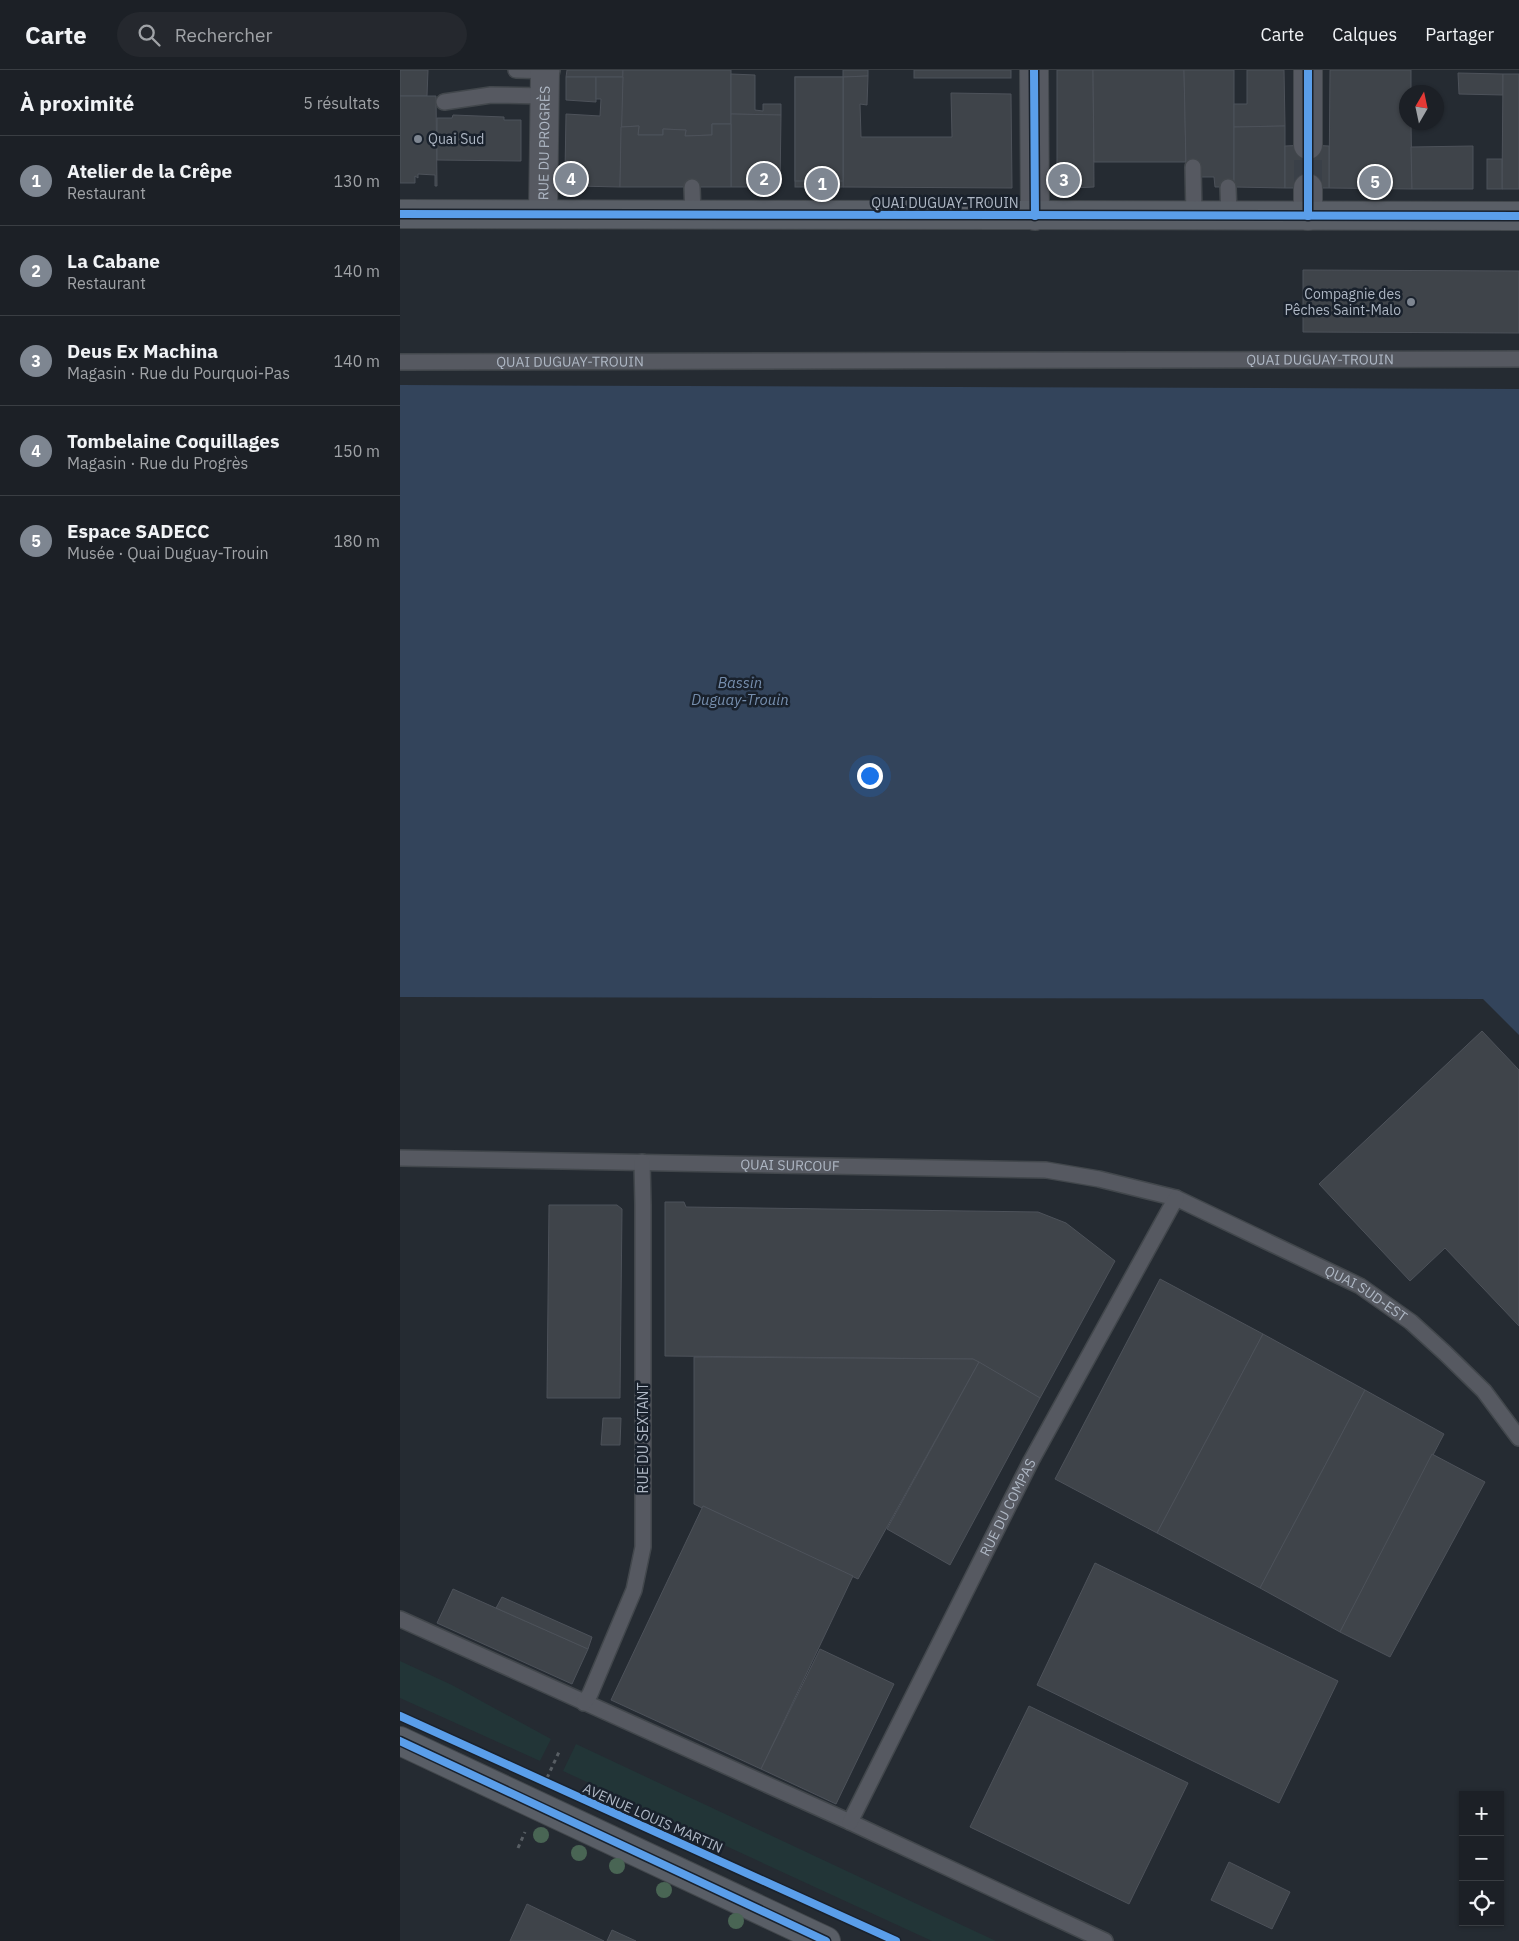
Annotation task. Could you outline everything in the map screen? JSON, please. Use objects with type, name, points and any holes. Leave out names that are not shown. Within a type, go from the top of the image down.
[{"type":"main road","name":"QUAI DUGUAY-TROUIN","points":[[400,214],[1519,216]]},
{"type":"main road","points":[[400,1741],[826,1941]]},
{"type":"street","points":[[1034,70],[1035,216]]},
{"type":"street","points":[[1308,70],[1308,145]]},
{"type":"street","name":"RUE DU PROGRÈS","points":[[543,214],[548,77]]},
{"type":"street","points":[[1308,188],[1308,216]]},
{"type":"lane","points":[[516,70],[548,77]]},
{"type":"lane","points":[[444,102],[491,94],[548,77]]},
{"type":"lane","points":[[1194,167],[1194,216]]},
{"type":"lane","points":[[692,187],[693,215]]},
{"type":"lane","points":[[1228,187],[1228,216]]},
{"type":"lane","name":"QUAI DUGUAY-TROUIN","points":[[400,362],[1519,358]]},
{"type":"lane","name":"QUAI SURCOUF","points":[[400,1158],[1046,1170],[1099,1179],[1176,1198]]},
{"type":"lane","name":"RUE DU SEXTANT","points":[[584,1703],[590,1694],[634,1590],[643,1547],[644,1205],[642,1162]]},
{"type":"lane","name":"QUAI SUD-EST","points":[[1176,1198],[1360,1286],[1411,1322],[1445,1353],[1484,1391],[1519,1438]]},
{"type":"lane","name":"RUE DU COMPAS","points":[[850,1822],[1031,1461],[1176,1198]]},
{"type":"lane","points":[[400,1619],[850,1822],[1105,1941]]},
{"type":"path","points":[[536,1779],[554,1787]]},
{"type":"shaded area","points":[[400,1661],[452,1685],[551,1739],[540,1761],[400,1698]]},
{"type":"shaded area","points":[[576,1744],[996,1941],[932,1941],[563,1771]]},
{"type":"water","name":"Bassin Duguay-Trouin","points":[[400,385],[1519,389],[1519,1035],[1483,999],[400,997]]},
{"type":"building","points":[[400,70],[428,70],[427,96],[400,96]]},
{"type":"building","points":[[567,70],[623,70],[623,77],[566,77]]},
{"type":"building","points":[[623,70],[731,70],[731,124],[712,124],[712,135],[685,136],[686,130],[663,129],[663,135],[638,135],[639,126],[621,127]]},
{"type":"building","points":[[843,70],[868,70],[868,76],[843,77]]},
{"type":"building","points":[[914,70],[1011,70],[1011,78],[914,78]]},
{"type":"building","points":[[1057,70],[1093,70],[1094,187],[1071,188],[1057,174]]},
{"type":"building","points":[[1093,70],[1184,70],[1186,162],[1094,162]]},
{"type":"building","points":[[1184,70],[1234,70],[1234,187],[1215,187],[1214,177],[1201,177],[1201,167],[1186,167]]},
{"type":"building","points":[[1247,70],[1284,70],[1285,126],[1234,127],[1234,104],[1247,104]]},
{"type":"building","points":[[1330,70],[1411,70],[1411,85],[1399,85],[1399,130],[1411,130],[1412,189],[1329,188]]},
{"type":"building","points":[[1458,73],[1503,74],[1503,95],[1459,94]]},
{"type":"building","points":[[731,74],[755,75],[755,110],[763,111],[763,104],[781,104],[781,115],[731,114]]},
{"type":"building","points":[[1503,74],[1519,74],[1519,189],[1502,189]]},
{"type":"building","points":[[868,76],[867,105],[860,104],[861,137],[952,137],[951,93],[1011,94],[1012,188],[843,187],[843,77]]},
{"type":"building","points":[[566,77],[596,77],[596,102],[566,100]]},
{"type":"building","points":[[596,77],[623,77],[620,187],[577,186],[565,172],[566,114],[600,116],[601,99],[596,99]]},
{"type":"building","points":[[795,77],[843,77],[843,187],[795,187]]},
{"type":"building","points":[[795,77],[843,77],[843,181],[795,181]]},
{"type":"building","name":"Quai Sud","points":[[400,96],[436,96],[437,186],[435,186],[435,175],[418,174],[418,178],[415,176],[415,183],[400,183]]},
{"type":"building","points":[[731,114],[781,115],[780,187],[731,187]]},
{"type":"building","points":[[453,115],[504,117],[504,120],[521,120],[521,161],[437,160],[437,118],[452,118]]},
{"type":"building","points":[[712,124],[731,124],[731,187],[620,187],[621,127],[639,126],[638,135],[663,135],[663,129],[686,130],[685,136],[712,135]]},
{"type":"building","points":[[1285,126],[1285,188],[1234,187],[1234,127]]},
{"type":"building","points":[[1285,146],[1329,146],[1329,188],[1285,188]]},
{"type":"building","points":[[1473,146],[1473,189],[1412,189],[1411,147]]},
{"type":"building","points":[[1487,159],[1502,159],[1502,189],[1487,189]]},
{"type":"building","name":"Compagnie des Pêches Saint-Malo","points":[[1303,270],[1519,271],[1519,333],[1303,332]]},
{"type":"building","points":[[1482,1031],[1519,1070],[1519,1326],[1445,1248],[1410,1281],[1319,1184]]},
{"type":"building","points":[[665,1202],[684,1202],[686,1207],[1038,1212],[1066,1223],[1115,1261],[1040,1398],[973,1359],[665,1356]]},
{"type":"building","points":[[549,1205],[617,1205],[622,1209],[620,1398],[547,1398]]},
{"type":"building","points":[[1160,1279],[1263,1334],[1157,1533],[1055,1479]]},
{"type":"building","points":[[1263,1334],[1365,1390],[1260,1588],[1157,1533]]},
{"type":"building","points":[[694,1357],[973,1359],[979,1362],[858,1579],[703,1506],[702,1508],[694,1504]]},
{"type":"building","points":[[979,1362],[1040,1398],[950,1565],[887,1529]]},
{"type":"building","points":[[1365,1390],[1444,1434],[1340,1632],[1260,1588]]},
{"type":"building","points":[[603,1418],[621,1418],[620,1445],[601,1445]]},
{"type":"building","points":[[1432,1454],[1485,1482],[1390,1657],[1340,1632]]},
{"type":"building","points":[[703,1506],[853,1576],[761,1769],[611,1700]]},
{"type":"building","points":[[1095,1563],[1338,1681],[1279,1803],[1037,1685]]},
{"type":"building","points":[[453,1589],[588,1649],[572,1684],[437,1623]]},
{"type":"building","points":[[502,1597],[592,1637],[588,1649],[496,1608]]},
{"type":"building","points":[[820,1649],[894,1684],[836,1804],[761,1769]]},
{"type":"building","points":[[1029,1706],[1188,1783],[1129,1904],[970,1827]]},
{"type":"building","points":[[1229,1862],[1290,1892],[1272,1929],[1211,1900]]},
{"type":"building","points":[[527,1904],[604,1941],[510,1941]]},
{"type":"building","points":[[612,1930],[636,1941],[607,1941]]},
{"type":"tunnel","points":[[1308,145],[1308,188]]},
{"type":"cycle path","points":[[1034,70],[1035,216]]},
{"type":"cycle path","points":[[1308,70],[1308,216]]},
{"type":"cycle path","points":[[400,214],[1519,216]]},
{"type":"cycle path","name":"AVENUE LOUIS MARTIN","points":[[400,1716],[896,1941]]},
{"type":"cycle path","points":[[400,1741],[826,1941]]},
{"type":"place","name":"Quai Sud","points":[[418,139]]},
{"type":"place","name":"Tombelaine Coquillages","points":[[571,179]]},
{"type":"place","name":"La Cabane","points":[[764,179]]},
{"type":"place","name":"Deus Ex Machina","points":[[1064,180]]},
{"type":"place","name":"Espace SADECC","points":[[1375,182]]},
{"type":"place","name":"Atelier de la Crêpe","points":[[822,184]]},
{"type":"place","name":"Compagnie des Pêches Saint-Malo","points":[[1411,302]]}]
